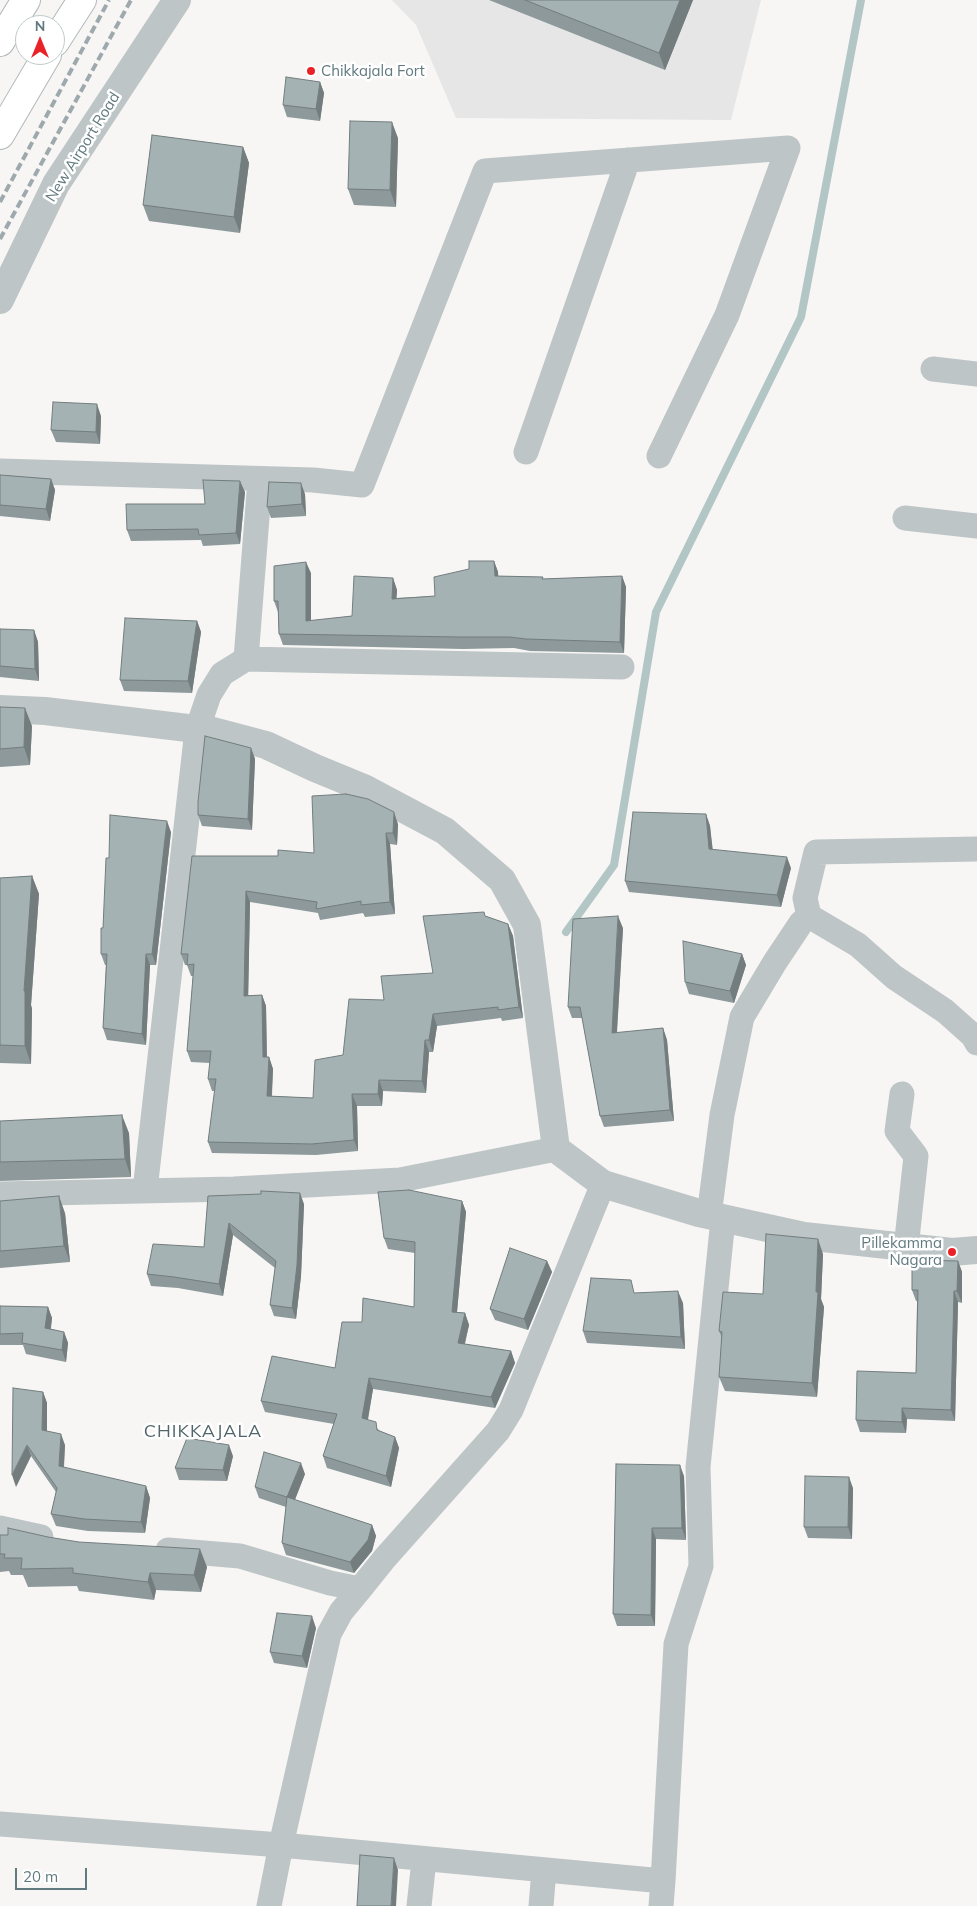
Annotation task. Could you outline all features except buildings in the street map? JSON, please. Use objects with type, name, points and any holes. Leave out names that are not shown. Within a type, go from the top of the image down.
[{"type":"highway","points":[[0,42],[26,0]]},
{"type":"highway","points":[[65,26],[82,0]]},
{"type":"highway","points":[[0,135],[41,65]]},
{"type":"street","name":"New Airport Road","points":[[0,300],[56,184],[177,0]]},
{"type":"street","points":[[0,471],[312,480],[362,485],[485,171],[788,148],[727,315],[660,456]]},
{"type":"street","points":[[526,452],[628,160]]},
{"type":"street","points":[[932,369],[977,368]]},
{"type":"street","points":[[246,659],[260,479]]},
{"type":"street","points":[[905,518],[977,526]]},
{"type":"street","points":[[145,1190],[197,730],[209,695],[222,674],[246,659],[622,667]]},
{"type":"street","points":[[0,709],[45,711],[213,732],[266,745],[314,768],[366,789],[445,831],[502,880],[527,925],[556,1149],[603,1184],[716,1217],[804,1236],[952,1252],[977,1250]]},
{"type":"street","points":[[977,849],[816,852],[805,898],[809,916],[858,944],[894,977],[946,1011],[973,1036],[977,1043]]},
{"type":"street","points":[[661,1906],[676,1644],[701,1566],[698,1467],[722,1115],[742,1017],[801,923],[809,916]]},
{"type":"street","points":[[902,1094],[897,1131],[916,1156],[906,1248]]},
{"type":"street","points":[[0,1194],[234,1189],[400,1180],[556,1149]]},
{"type":"street","points":[[269,1906],[329,1634],[341,1612],[385,1558],[498,1431],[511,1410],[603,1184]]},
{"type":"street","points":[[0,1528],[67,1542]]},
{"type":"street","points":[[142,1548],[189,1550],[240,1556],[330,1583],[360,1589]]},
{"type":"street","points":[[0,1824],[281,1845],[424,1860],[663,1881]]},
{"type":"street","points":[[419,1906],[424,1860]]},
{"type":"street","points":[[541,1906],[544,1870]]},
{"type":"shaded area","points":[[392,0],[761,0],[731,120],[456,118],[416,25]]},
{"type":"waterway","points":[[566,932],[614,865],[656,612],[801,317],[861,0]]},
{"type":"railway","points":[[0,202],[109,0]]},
{"type":"railway","points":[[0,239],[131,0]]},
{"type":"place","name":"Chikkajala Fort","points":[[311,71]]},
{"type":"place","name":"Pillekamma Nagara","points":[[952,1252]]},
{"type":"district","name":"CHIKKAJALA","points":[[203,1432]]}]
